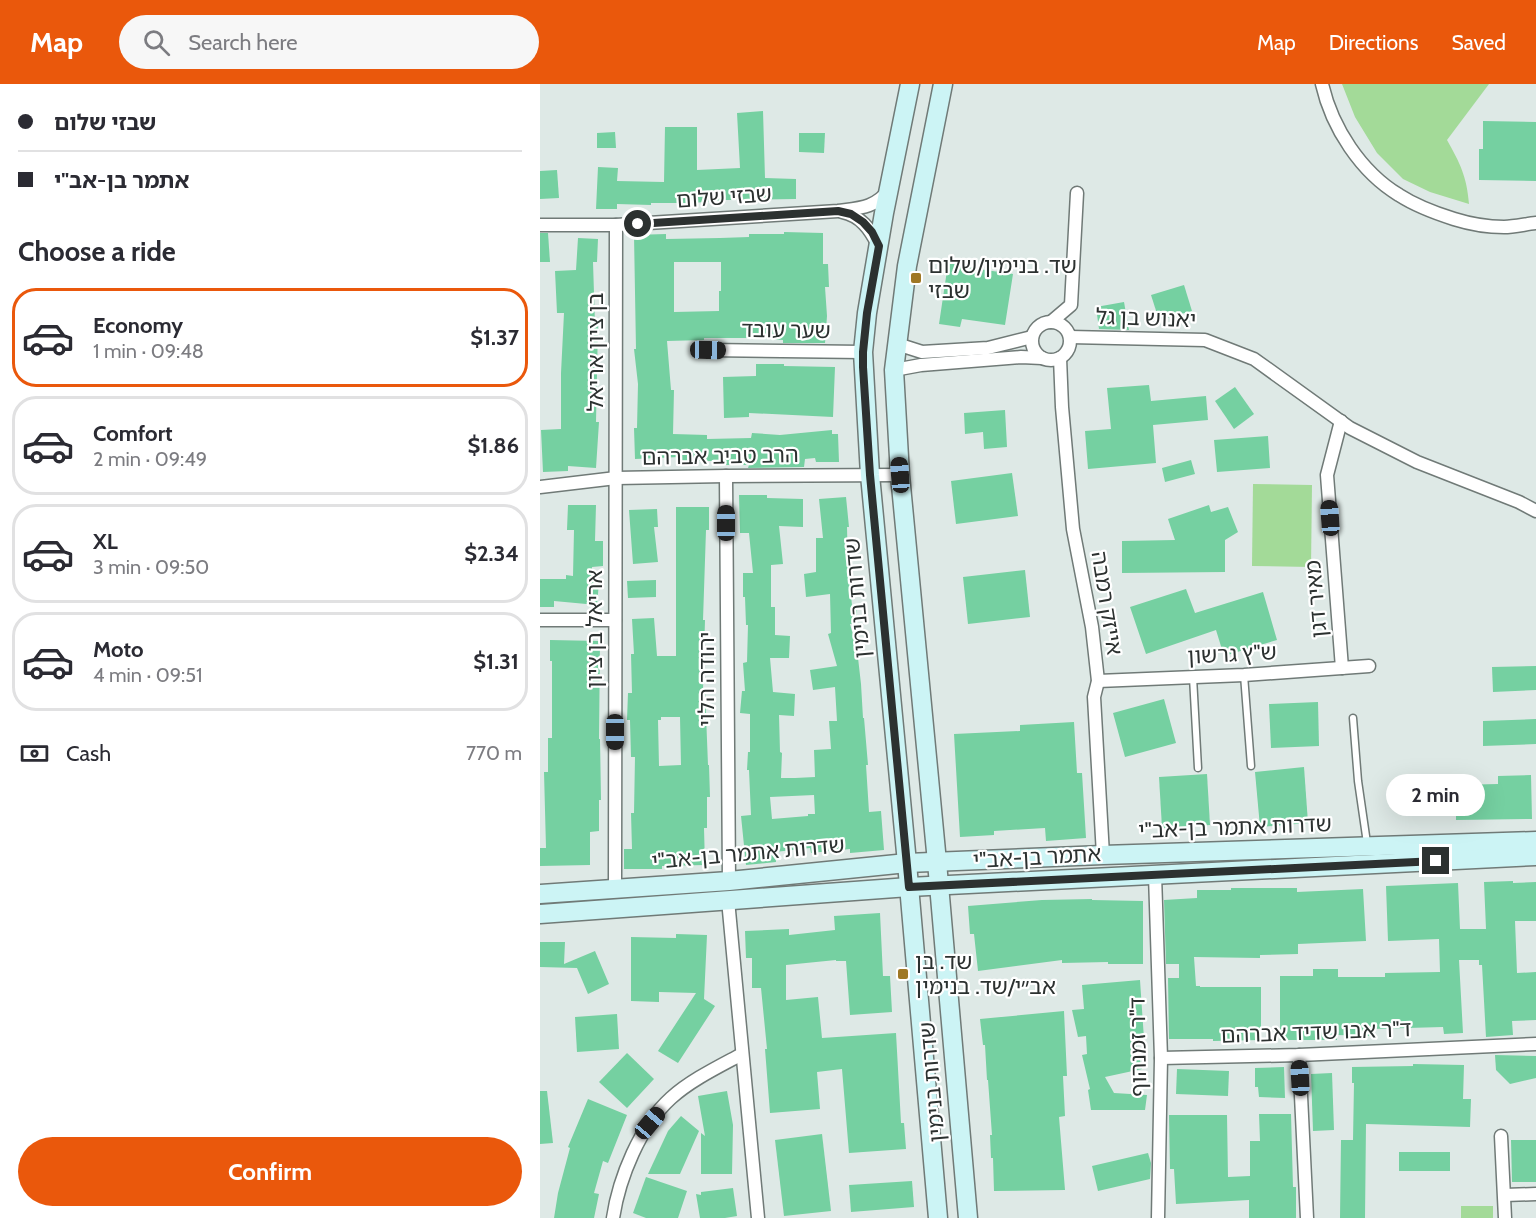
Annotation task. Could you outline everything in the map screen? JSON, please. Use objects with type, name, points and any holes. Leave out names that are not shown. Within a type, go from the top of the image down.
[{"type":"main road","name":"שדרות בנימין","points":[[910,84],[867,313],[863,352],[870,475],[938,1218]]},
{"type":"main road","name":"שדרות בנימין","points":[[943,84],[907,266],[894,370],[900,475],[968,1218]]},
{"type":"main road","name":"שדרות אתמר בן-אב\"י","points":[[540,894],[729,881],[907,863],[1536,841]]},
{"type":"main road","name":"אתמר בן-אב\"י","points":[[540,914],[938,885],[1536,856]]},
{"type":"street","points":[[1323,84],[1325,96],[1336,124],[1357,158],[1377,179],[1398,195],[1430,212],[1468,223],[1504,227],[1536,223]]},
{"type":"street","name":"שבזי שלום","points":[[540,225],[616,225],[838,211],[874,203],[890,189]]},
{"type":"street","points":[[1042,358],[1033,349],[1032,337],[1039,326],[1051,322],[1071,305],[1077,193]]},
{"type":"street","name":"שבזי שלום","points":[[838,211],[851,214],[863,222],[872,232],[879,246]]},
{"type":"street","name":"בן ציון אריאל","points":[[616,225],[616,478]]},
{"type":"street","points":[[894,370],[921,365],[1021,357],[1048,360],[1060,358],[1069,349],[1070,337],[1063,326],[1051,322]]},
{"type":"street","points":[[897,344],[922,352],[988,348],[1032,337]]},
{"type":"street","name":"יאנוש בן גל","points":[[1070,337],[1205,340],[1254,359],[1350,428],[1417,462],[1519,502],[1536,511]]},
{"type":"street","name":"שער עובד","points":[[708,350],[863,352]]},
{"type":"street","name":"אייזק רמבה","points":[[1060,358],[1073,529],[1092,627],[1098,681],[1094,697],[1103,855]]},
{"type":"street","name":"מאיר דגן","points":[[1341,421],[1327,475],[1342,668]]},
{"type":"street","name":"הרב טביב אברהם","points":[[540,487],[616,478],[900,475]]},
{"type":"street","name":"יהודה הלוי","points":[[726,476],[729,881]]},
{"type":"street","name":"אריאל בן ציון","points":[[615,888],[616,478]]},
{"type":"street","points":[[540,620],[615,620]]},
{"type":"street","name":"ש\"ץ גרשון","points":[[1098,681],[1244,675],[1368,666]]},
{"type":"street","name":"ד\"ר זמנהוף","points":[[1155,875],[1161,1058],[1158,1218]]},
{"type":"street","points":[[728,900],[758,1218]]},
{"type":"street","name":"ד\"ר אבו שדיד אברהם","points":[[1161,1058],[1299,1055],[1536,1044]]},
{"type":"street","points":[[613,1218],[615,1202],[629,1159],[650,1123],[670,1099],[702,1076],[742,1054]]},
{"type":"street","points":[[1299,1055],[1307,1218]]},
{"type":"street","points":[[1501,1136],[1505,1218]]},
{"type":"street","points":[[1505,1195],[1536,1194]]},
{"type":"lane","points":[[1244,675],[1251,766]]},
{"type":"lane","points":[[1193,677],[1198,768]]},
{"type":"lane","points":[[1353,718],[1358,781],[1367,847]]},
{"type":"green space","points":[[1342,84],[1489,84],[1447,140],[1462,170],[1469,204],[1430,192],[1403,179],[1377,153],[1355,117]]},
{"type":"green space","points":[[1253,484],[1312,485],[1311,567],[1252,566]]},
{"type":"green space","points":[[1461,1206],[1493,1206],[1493,1218],[1461,1218]]},
{"type":"building","points":[[763,111],[765,178],[796,179],[796,199],[651,203],[651,205],[617,204],[617,209],[596,209],[598,167],[618,168],[617,181],[664,182],[665,127],[697,127],[697,170],[740,168],[737,113]]},
{"type":"building","points":[[1483,121],[1536,122],[1536,181],[1479,180],[1479,149],[1483,149]]},
{"type":"building","points":[[615,132],[616,148],[597,148],[597,133]]},
{"type":"building","points":[[799,133],[825,133],[824,153],[799,152]]},
{"type":"building","points":[[557,170],[559,198],[540,199],[540,171]]},
{"type":"building","points":[[784,232],[823,233],[823,264],[828,264],[829,287],[825,287],[827,316],[825,343],[783,343],[783,340],[757,338],[667,341],[671,390],[674,390],[673,434],[707,435],[707,439],[751,438],[752,433],[780,435],[832,430],[832,434],[838,434],[839,462],[816,462],[815,458],[805,459],[804,467],[748,468],[749,465],[713,465],[713,461],[679,461],[680,457],[635,459],[634,428],[637,428],[638,384],[634,349],[636,349],[634,235],[666,234],[666,239],[784,234]],"holes":[[[674,262],[721,262],[719,311],[674,312]]]},
{"type":"building","points":[[540,233],[548,233],[550,262],[540,262]]},
{"type":"building","points":[[578,238],[598,239],[597,262],[593,262],[595,325],[598,325],[596,422],[599,422],[596,468],[568,466],[568,471],[543,472],[541,430],[561,429],[564,313],[557,313],[555,271],[576,270]]},
{"type":"building","points":[[949,257],[973,261],[972,268],[1013,274],[1005,325],[962,319],[960,327],[939,324]]},
{"type":"building","points":[[1184,285],[1192,311],[1159,320],[1151,295]]},
{"type":"building","points":[[1124,302],[1129,330],[1099,329],[1096,307]]},
{"type":"building","points":[[756,364],[835,367],[833,417],[749,413],[749,417],[724,418],[723,377],[756,376]]},
{"type":"building","points":[[1149,385],[1151,401],[1206,396],[1208,420],[1153,425],[1156,463],[1088,469],[1085,431],[1111,429],[1107,388]]},
{"type":"building","points":[[1235,387],[1254,414],[1234,429],[1215,401]]},
{"type":"building","points":[[1005,410],[1007,447],[984,449],[983,432],[965,434],[964,413]]},
{"type":"building","points":[[1268,436],[1270,468],[1217,472],[1214,440]]},
{"type":"building","points":[[1191,460],[1195,474],[1165,482],[1162,468]]},
{"type":"building","points":[[1012,473],[1018,516],[956,524],[951,481]]},
{"type":"building","points":[[739,495],[803,499],[803,527],[779,526],[783,564],[771,565],[771,607],[775,607],[775,635],[790,636],[789,658],[770,658],[773,692],[795,694],[794,716],[779,715],[781,778],[815,777],[814,750],[831,749],[829,721],[837,721],[835,687],[813,690],[810,670],[837,666],[828,634],[831,633],[830,594],[806,597],[804,574],[816,572],[816,538],[823,538],[819,499],[846,497],[849,527],[847,527],[848,569],[852,605],[857,605],[857,624],[850,624],[857,649],[861,684],[868,765],[866,765],[869,812],[881,811],[884,850],[850,853],[850,849],[811,853],[810,848],[775,852],[776,862],[746,865],[741,816],[751,815],[749,770],[747,770],[748,752],[750,752],[750,714],[740,713],[742,691],[745,691],[743,663],[747,662],[748,625],[746,625],[745,597],[743,597],[743,573],[753,573],[749,533],[740,533]],"holes":[[[814,795],[815,814],[772,819],[770,797]]]},
{"type":"building","points":[[568,505],[596,505],[595,541],[603,541],[603,566],[592,567],[593,582],[599,582],[597,605],[554,601],[554,607],[540,607],[540,579],[566,579],[566,575],[573,576],[574,530],[567,530]]},
{"type":"building","points":[[1209,505],[1211,512],[1228,507],[1238,532],[1225,540],[1225,572],[1122,573],[1122,541],[1175,540],[1168,519]]},
{"type":"building","points":[[676,507],[709,507],[703,620],[705,620],[703,689],[705,689],[710,797],[707,797],[707,828],[704,828],[705,865],[662,866],[662,869],[624,869],[624,849],[632,849],[631,813],[634,813],[635,757],[631,757],[630,720],[627,720],[628,693],[632,693],[631,654],[634,654],[632,619],[654,618],[657,656],[676,656]],"holes":[[[661,717],[680,717],[681,765],[659,766],[658,720],[661,720]]]},
{"type":"building","points":[[657,509],[658,527],[654,527],[658,562],[633,564],[629,510]]},
{"type":"building","points":[[1025,570],[1030,617],[968,624],[963,577]]},
{"type":"building","points":[[656,580],[656,597],[628,598],[627,581]]},
{"type":"building","points":[[1186,589],[1195,613],[1263,592],[1277,640],[1224,656],[1216,630],[1146,654],[1130,607]]},
{"type":"building","points":[[550,640],[600,641],[601,800],[599,800],[599,831],[590,832],[590,865],[540,866],[540,848],[546,848],[544,772],[548,772],[548,738],[552,738]]},
{"type":"building","points":[[1536,666],[1536,690],[1493,692],[1492,667]]},
{"type":"building","points":[[1164,699],[1176,743],[1125,757],[1113,713]]},
{"type":"building","points":[[1318,702],[1319,746],[1271,748],[1269,704]]},
{"type":"building","points":[[1536,719],[1536,744],[1483,746],[1483,721]]},
{"type":"building","points":[[1074,722],[1077,773],[1082,773],[1086,838],[1046,841],[1045,828],[994,831],[994,835],[960,837],[954,734],[1020,731],[1020,725]]},
{"type":"building","points":[[1304,767],[1308,823],[1260,827],[1255,772]]},
{"type":"building","points":[[1207,774],[1210,825],[1162,828],[1159,777]]},
{"type":"building","points":[[1531,775],[1532,819],[1456,820],[1456,785],[1498,784],[1498,776]]},
{"type":"building","points":[[1513,881],[1513,883],[1536,882],[1536,921],[1515,921],[1517,973],[1536,972],[1536,1020],[1512,1021],[1513,1035],[1486,1037],[1482,965],[1479,965],[1479,960],[1459,960],[1463,1033],[1444,1034],[1443,1027],[1371,1029],[1371,1036],[1337,1035],[1337,1040],[1280,1040],[1280,976],[1313,976],[1313,969],[1338,969],[1338,977],[1385,977],[1385,973],[1440,972],[1439,939],[1388,941],[1386,886],[1458,883],[1460,929],[1486,929],[1484,882]]},
{"type":"building","points":[[1231,888],[1297,888],[1297,892],[1363,889],[1366,941],[1298,944],[1298,954],[1260,955],[1260,958],[1194,957],[1196,986],[1261,987],[1261,1040],[1169,1039],[1168,978],[1179,978],[1179,964],[1166,964],[1164,900],[1197,898],[1197,890],[1231,890]]},
{"type":"building","points":[[1042,900],[1143,901],[1143,964],[1062,963],[1062,960],[978,971],[974,934],[970,934],[968,906]]},
{"type":"building","points":[[880,913],[883,976],[890,976],[892,1012],[850,1015],[846,961],[786,965],[786,1000],[818,997],[822,1038],[896,1033],[901,1123],[904,1123],[906,1149],[849,1153],[842,1069],[817,1072],[820,1109],[770,1113],[761,988],[752,988],[752,958],[746,958],[745,931],[789,929],[789,935],[835,930],[834,916]]},
{"type":"building","points":[[676,934],[707,935],[704,999],[715,1006],[678,1063],[658,1051],[696,993],[659,992],[659,1002],[631,1001],[631,937],[676,938]]},
{"type":"building","points":[[540,942],[565,942],[564,964],[595,951],[609,984],[588,994],[577,968],[540,967]]},
{"type":"building","points":[[1140,980],[1144,1039],[1135,1039],[1142,1069],[1105,1077],[1114,1093],[1147,1095],[1145,1110],[1091,1110],[1088,1090],[1090,1089],[1082,1055],[1087,1054],[1086,1036],[1078,1037],[1072,1010],[1084,1009],[1082,985]]},
{"type":"building","points":[[1064,1011],[1067,1076],[1063,1076],[1065,1116],[1059,1117],[1065,1190],[994,1191],[988,1080],[980,1019]]},
{"type":"building","points":[[617,1014],[619,1049],[577,1052],[575,1017]]},
{"type":"building","points":[[627,1053],[654,1079],[627,1108],[599,1082]]},
{"type":"building","points":[[1495,1055],[1536,1056],[1536,1078],[1510,1084],[1496,1070]]},
{"type":"building","points":[[1413,1064],[1464,1065],[1463,1099],[1471,1099],[1470,1127],[1366,1124],[1365,1218],[1340,1218],[1341,1140],[1353,1140],[1352,1067],[1413,1066]]},
{"type":"building","points":[[1284,1067],[1285,1098],[1259,1097],[1258,1087],[1255,1087],[1255,1068]]},
{"type":"building","points":[[1177,1069],[1229,1071],[1228,1096],[1176,1094]]},
{"type":"building","points":[[1332,1073],[1334,1130],[1313,1131],[1311,1074]]},
{"type":"building","points":[[540,1091],[547,1091],[553,1143],[540,1144]]},
{"type":"building","points":[[727,1091],[733,1125],[732,1174],[701,1174],[701,1133],[705,1136],[698,1096]]},
{"type":"building","points":[[588,1099],[627,1115],[608,1163],[603,1161],[594,1193],[599,1194],[594,1218],[554,1218],[570,1148],[568,1147]]},
{"type":"building","points":[[1259,1114],[1291,1114],[1296,1218],[1249,1218],[1249,1200],[1176,1204],[1174,1169],[1170,1169],[1169,1115],[1227,1115],[1228,1177],[1250,1176],[1250,1141],[1260,1141]]},
{"type":"building","points":[[681,1116],[699,1131],[680,1174],[648,1174],[668,1131]]},
{"type":"building","points":[[822,1134],[831,1211],[784,1216],[775,1140]]},
{"type":"building","points":[[1511,1140],[1536,1140],[1536,1182],[1512,1182]]},
{"type":"building","points":[[1399,1152],[1450,1152],[1450,1171],[1399,1171]]},
{"type":"building","points":[[1148,1153],[1151,1163],[1150,1179],[1098,1191],[1092,1166]]},
{"type":"building","points":[[646,1177],[687,1191],[678,1218],[646,1218],[633,1213]]},
{"type":"building","points":[[912,1181],[914,1207],[851,1212],[849,1185]]},
{"type":"building","points":[[733,1188],[737,1216],[700,1218],[696,1194]]},
{"type":"place","name":"שד. בנימין/שלום שבזי","points":[[916,278]]},
{"type":"place","name":"שד. בן אב״י/שד. בנימין","points":[[903,974]]},
{"type":"route","points":[[638,224],[838,211],[851,214],[863,222],[872,232],[879,246],[867,313],[863,367],[870,475],[909,887],[1436,861]]}]
